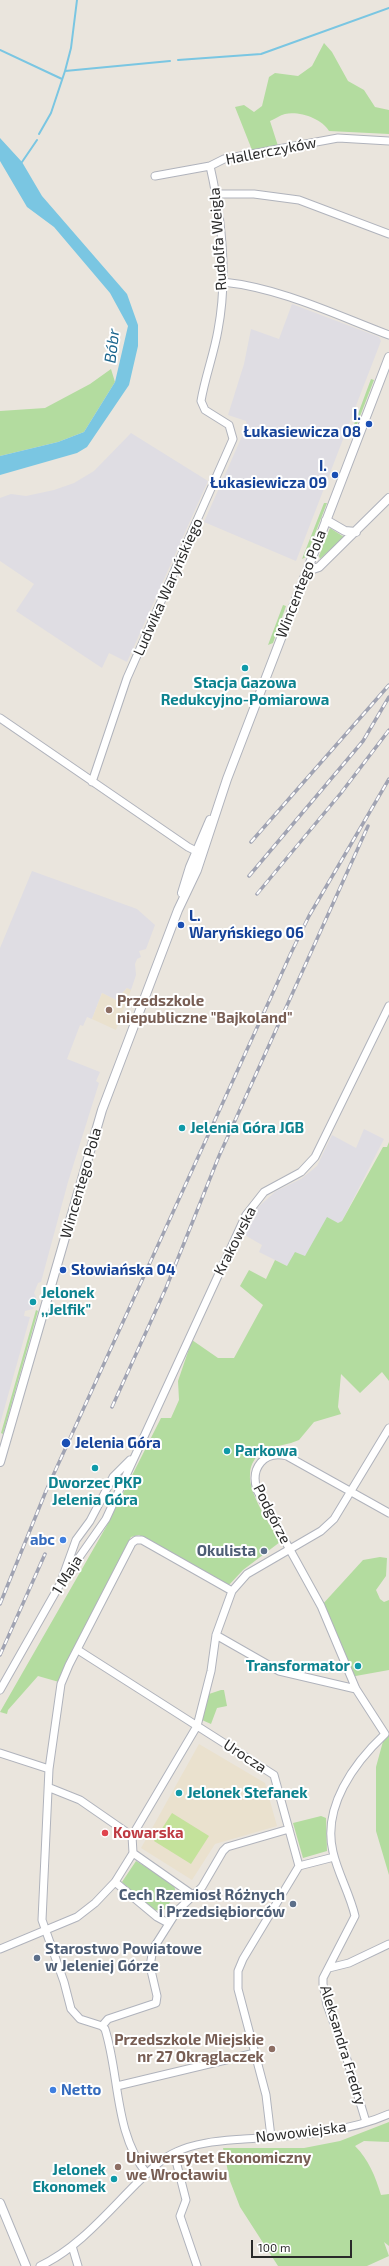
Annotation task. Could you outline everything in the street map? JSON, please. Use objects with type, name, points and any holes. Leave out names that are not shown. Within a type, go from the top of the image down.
[{"type":"street","name":"Hallerczyków","points":[[155,176],[210,166],[224,159],[338,138],[389,141]]},
{"type":"street","name":"Rudolfa Weigla","points":[[202,406],[202,395],[219,328],[224,282],[216,194],[210,166]]},
{"type":"street","points":[[216,194],[254,194],[299,200],[389,234]]},
{"type":"street","points":[[224,282],[248,285],[272,291],[389,335]]},
{"type":"street","name":"Wincentego Pola","points":[[0,1462],[94,1137],[178,910],[203,832],[214,813],[389,356]]},
{"type":"street","name":"Ludwika Waryńskiego","points":[[92,782],[127,678],[232,445],[233,434],[228,425],[202,406]]},
{"type":"street","points":[[308,567],[314,569],[319,567],[389,498]]},
{"type":"street","points":[[326,520],[345,531],[356,532]]},
{"type":"street","points":[[0,718],[92,782],[196,851],[200,860]]},
{"type":"street","name":"Wincentego Pola","points":[[178,910],[210,835],[214,813]]},
{"type":"street","name":"Krakowska","points":[[132,1459],[246,1215],[264,1192],[300,1172],[315,1157],[389,1006]]},
{"type":"street","name":"Podgórze","points":[[232,1591],[247,1574],[321,1531],[334,1519],[389,1428]]},
{"type":"street","name":"Podgórze","points":[[385,1734],[356,1689],[321,1606],[257,1490],[254,1479],[261,1461],[269,1455],[287,1456],[389,1513]]},
{"type":"street","points":[[59,1586],[76,1540],[90,1521],[113,1476],[132,1459]]},
{"type":"street","name":"1 Maja","points":[[0,1690],[59,1586],[106,1519],[132,1459]]},
{"type":"street","points":[[0,1949],[45,1930],[85,1912],[116,1882],[132,1853],[132,1836],[197,1726],[211,1671],[216,1635],[232,1591],[142,1540],[136,1540],[132,1543],[62,1684],[49,1769],[50,1788],[42,1920],[45,1930],[64,1982],[71,2009],[80,2019],[102,2026],[106,2034],[127,2140],[136,2161],[147,2174]]},
{"type":"street","points":[[216,1635],[279,1671],[356,1689]]},
{"type":"street","name":"Urocza","points":[[78,1650],[274,1775],[299,1866]]},
{"type":"street","name":"Aleksandra Fredry","points":[[366,2122],[323,1989],[322,1978],[329,1968],[355,1916],[334,1857],[330,1836],[333,1809],[366,1751],[385,1734]]},
{"type":"street","points":[[0,1753],[49,1769]]},
{"type":"street","points":[[50,1788],[80,1800],[132,1836]]},
{"type":"street","points":[[102,2026],[108,2019],[152,2006],[157,2002],[151,1960],[156,1944],[177,1911],[202,1887],[223,1851],[227,1847],[289,1829]]},
{"type":"street","points":[[132,1853],[193,1895]]},
{"type":"street","points":[[270,2137],[266,2095],[240,1996],[238,1971],[243,1959],[299,1866],[334,1857]]},
{"type":"street","points":[[116,1882],[157,1917],[168,1923]]},
{"type":"street","points":[[329,1968],[350,1963],[389,1944]]},
{"type":"street","points":[[117,2086],[255,2053]]},
{"type":"street","name":"Nowowiejska","points":[[40,2266],[53,2260],[72,2246],[147,2174],[174,2152],[200,2144],[317,2132],[366,2122],[389,2114]]},
{"type":"street","points":[[174,2152],[186,2200],[180,2216],[197,2266]]},
{"type":"street","points":[[0,2203],[26,2266]]},
{"type":"street","points":[[72,2246],[78,2266]]},
{"type":"shaded area","points":[[292,304],[379,337],[381,341],[296,561],[204,522],[247,425],[246,421],[228,415],[244,364],[251,329],[279,339]]},
{"type":"shaded area","points":[[131,433],[208,481],[127,662],[109,653],[102,668],[16,611],[34,584],[0,561],[0,498],[11,494],[26,496],[54,490],[74,483],[94,471]]},
{"type":"shaded area","points":[[32,871],[137,909],[155,925],[146,949],[139,951],[141,957],[137,959],[135,964],[136,975],[131,990],[127,988],[116,1000],[102,993],[92,1019],[87,1017],[83,1026],[80,1025],[67,1059],[100,1072],[96,1081],[99,1083],[68,1182],[41,1282],[38,1283],[34,1293],[36,1297],[33,1309],[25,1311],[24,1316],[30,1317],[0,1424],[0,948]]},
{"type":"shaded area","name":"Przedszkole niepubliczne \"Bajkoland\"","points":[[127,988],[131,990],[116,1030],[92,1019],[102,993],[116,1000]]},
{"type":"shaded area","points":[[364,1129],[384,1139],[342,1221],[338,1223],[305,1256],[287,1266],[259,1252],[262,1245],[243,1234],[256,1209],[276,1191],[301,1179],[317,1166],[332,1135],[356,1148]]},
{"type":"shaded area","points":[[199,1744],[265,1783],[277,1826],[215,1844],[192,1880],[141,1848]]},
{"type":"green space","points":[[324,43],[332,52],[348,81],[364,90],[375,107],[389,110],[389,134],[329,131],[321,123],[310,117],[291,113],[281,115],[270,121],[278,146],[252,150],[235,107],[244,105],[254,112],[262,106],[269,77],[275,73],[298,76],[312,66]]},
{"type":"green space","points":[[111,369],[115,382],[84,432],[58,442],[0,456],[0,411],[45,408],[90,384]]},
{"type":"green space","points":[[371,379],[374,380],[352,437],[349,438]]},
{"type":"green space","points":[[324,503],[327,503],[306,557],[302,559]]},
{"type":"green space","points":[[330,528],[344,537],[320,559],[319,556]]},
{"type":"green space","points":[[283,605],[286,606],[273,643],[268,645]]},
{"type":"green space","points":[[389,1142],[389,1381],[382,1372],[360,1393],[341,1374],[338,1407],[341,1414],[314,1422],[299,1440],[262,1450],[256,1458],[250,1470],[250,1482],[256,1500],[280,1542],[243,1570],[229,1585],[139,1535],[131,1537],[59,1682],[38,1676],[8,1710],[7,1714],[0,1712],[106,1527],[161,1418],[171,1418],[179,1400],[178,1381],[192,1340],[218,1358],[234,1358],[263,1305],[240,1286],[249,1270],[266,1279],[275,1260],[287,1266],[295,1252],[305,1256],[327,1217],[338,1223],[342,1221],[383,1147],[387,1147]]},
{"type":"green space","points":[[36,1310],[38,1311],[3,1434],[1,1433]]},
{"type":"green space","points":[[380,1557],[387,1558],[386,1576],[376,1590],[380,1599],[384,1602],[389,1600],[389,1670],[350,1677],[321,1606],[363,1560]]},
{"type":"green space","points":[[224,1690],[227,1706],[217,1708],[211,1724],[202,1720],[209,1694]]},
{"type":"green space","points":[[389,1732],[389,1875],[376,1831],[376,1767],[385,1734]]},
{"type":"green space","points":[[172,1813],[209,1836],[191,1864],[154,1841]]},
{"type":"green space","points":[[321,1816],[326,1818],[327,1851],[303,1858],[293,1823]]},
{"type":"green space","points":[[136,1861],[174,1884],[176,1895],[163,1911],[154,1910],[122,1882]]},
{"type":"green space","points":[[389,2122],[389,2142],[364,2141],[355,2146],[360,2151],[371,2169],[381,2195],[389,2194],[389,2246],[384,2242],[389,2256],[367,2266],[278,2266],[240,2207],[230,2181],[223,2148],[304,2148],[340,2141]]},
{"type":"water","points":[[0,138],[22,162],[42,196],[127,294],[138,325],[138,346],[129,385],[87,447],[77,453],[0,475],[0,456],[58,442],[84,432],[115,382],[128,326],[110,293],[54,227],[27,207],[0,161]]},
{"type":"waterway","points":[[65,71],[71,48],[77,0]]},
{"type":"waterway","points":[[178,60],[261,54],[389,8]]},
{"type":"waterway","points":[[0,50],[62,79]]},
{"type":"waterway","points":[[39,134],[51,113],[65,71],[170,61]]},
{"type":"waterway","points":[[22,162],[37,140]]},
{"type":"railway","points":[[251,842],[389,685]]},
{"type":"railway","points":[[249,876],[363,741],[389,697]]},
{"type":"railway","points":[[257,894],[341,793],[389,730]]},
{"type":"railway","points":[[0,1604],[46,1491],[291,953],[309,916],[389,779]]},
{"type":"railway","points":[[112,1407],[166,1288],[219,1156],[368,826]]},
{"type":"railway","points":[[0,1655],[45,1554]]},
{"type":"place","name":"I. Łukasiewicza 08","points":[[369,424]]},
{"type":"place","name":"I. Łukasiewicza 09","points":[[335,475]]},
{"type":"place","name":"Stacja Gazowa Redukcyjno-Pomiarowa","points":[[245,668]]},
{"type":"place","name":"L. Waryńskiego 06","points":[[181,925]]},
{"type":"place","name":"Przedszkole niepubliczne \"Bajkoland\"","points":[[109,1010]]},
{"type":"place","name":"Jelenia Góra JGB","points":[[182,1128]]},
{"type":"place","name":"Słowiańska 04","points":[[63,1270]]},
{"type":"place","name":"Jelonek ,,Jelfik\"","points":[[33,1302]]},
{"type":"place","name":"Jelenia Góra","points":[[66,1443]]},
{"type":"place","name":"Parkowa","points":[[227,1451]]},
{"type":"place","name":"Dworzec PKP Jelenia Góra","points":[[95,1468]]},
{"type":"place","name":"abc","points":[[63,1540]]},
{"type":"place","name":"Okulista","points":[[264,1551]]},
{"type":"place","name":"Transformator","points":[[358,1666]]},
{"type":"place","name":"Jelonek Stefanek","points":[[179,1793]]},
{"type":"place","name":"Kowarska","points":[[105,1833]]},
{"type":"place","name":"Cech Rzemiosł Różnych i Przedsiębiorców","points":[[293,1904]]},
{"type":"place","name":"Starostwo Powiatowe w Jeleniej Górze","points":[[37,1958]]},
{"type":"place","name":"Przedszkole Miejskie nr 27 Okrąglaczek","points":[[272,2049]]},
{"type":"place","name":"Netto","points":[[53,2090]]},
{"type":"place","name":"Uniwersytet Ekonomiczny we Wrocławiu","points":[[118,2167]]},
{"type":"place","name":"Jelonek Ekonomek","points":[[114,2179]]},
{"type":"water label","name":"Bóbr","points":[[112,346]]}]
